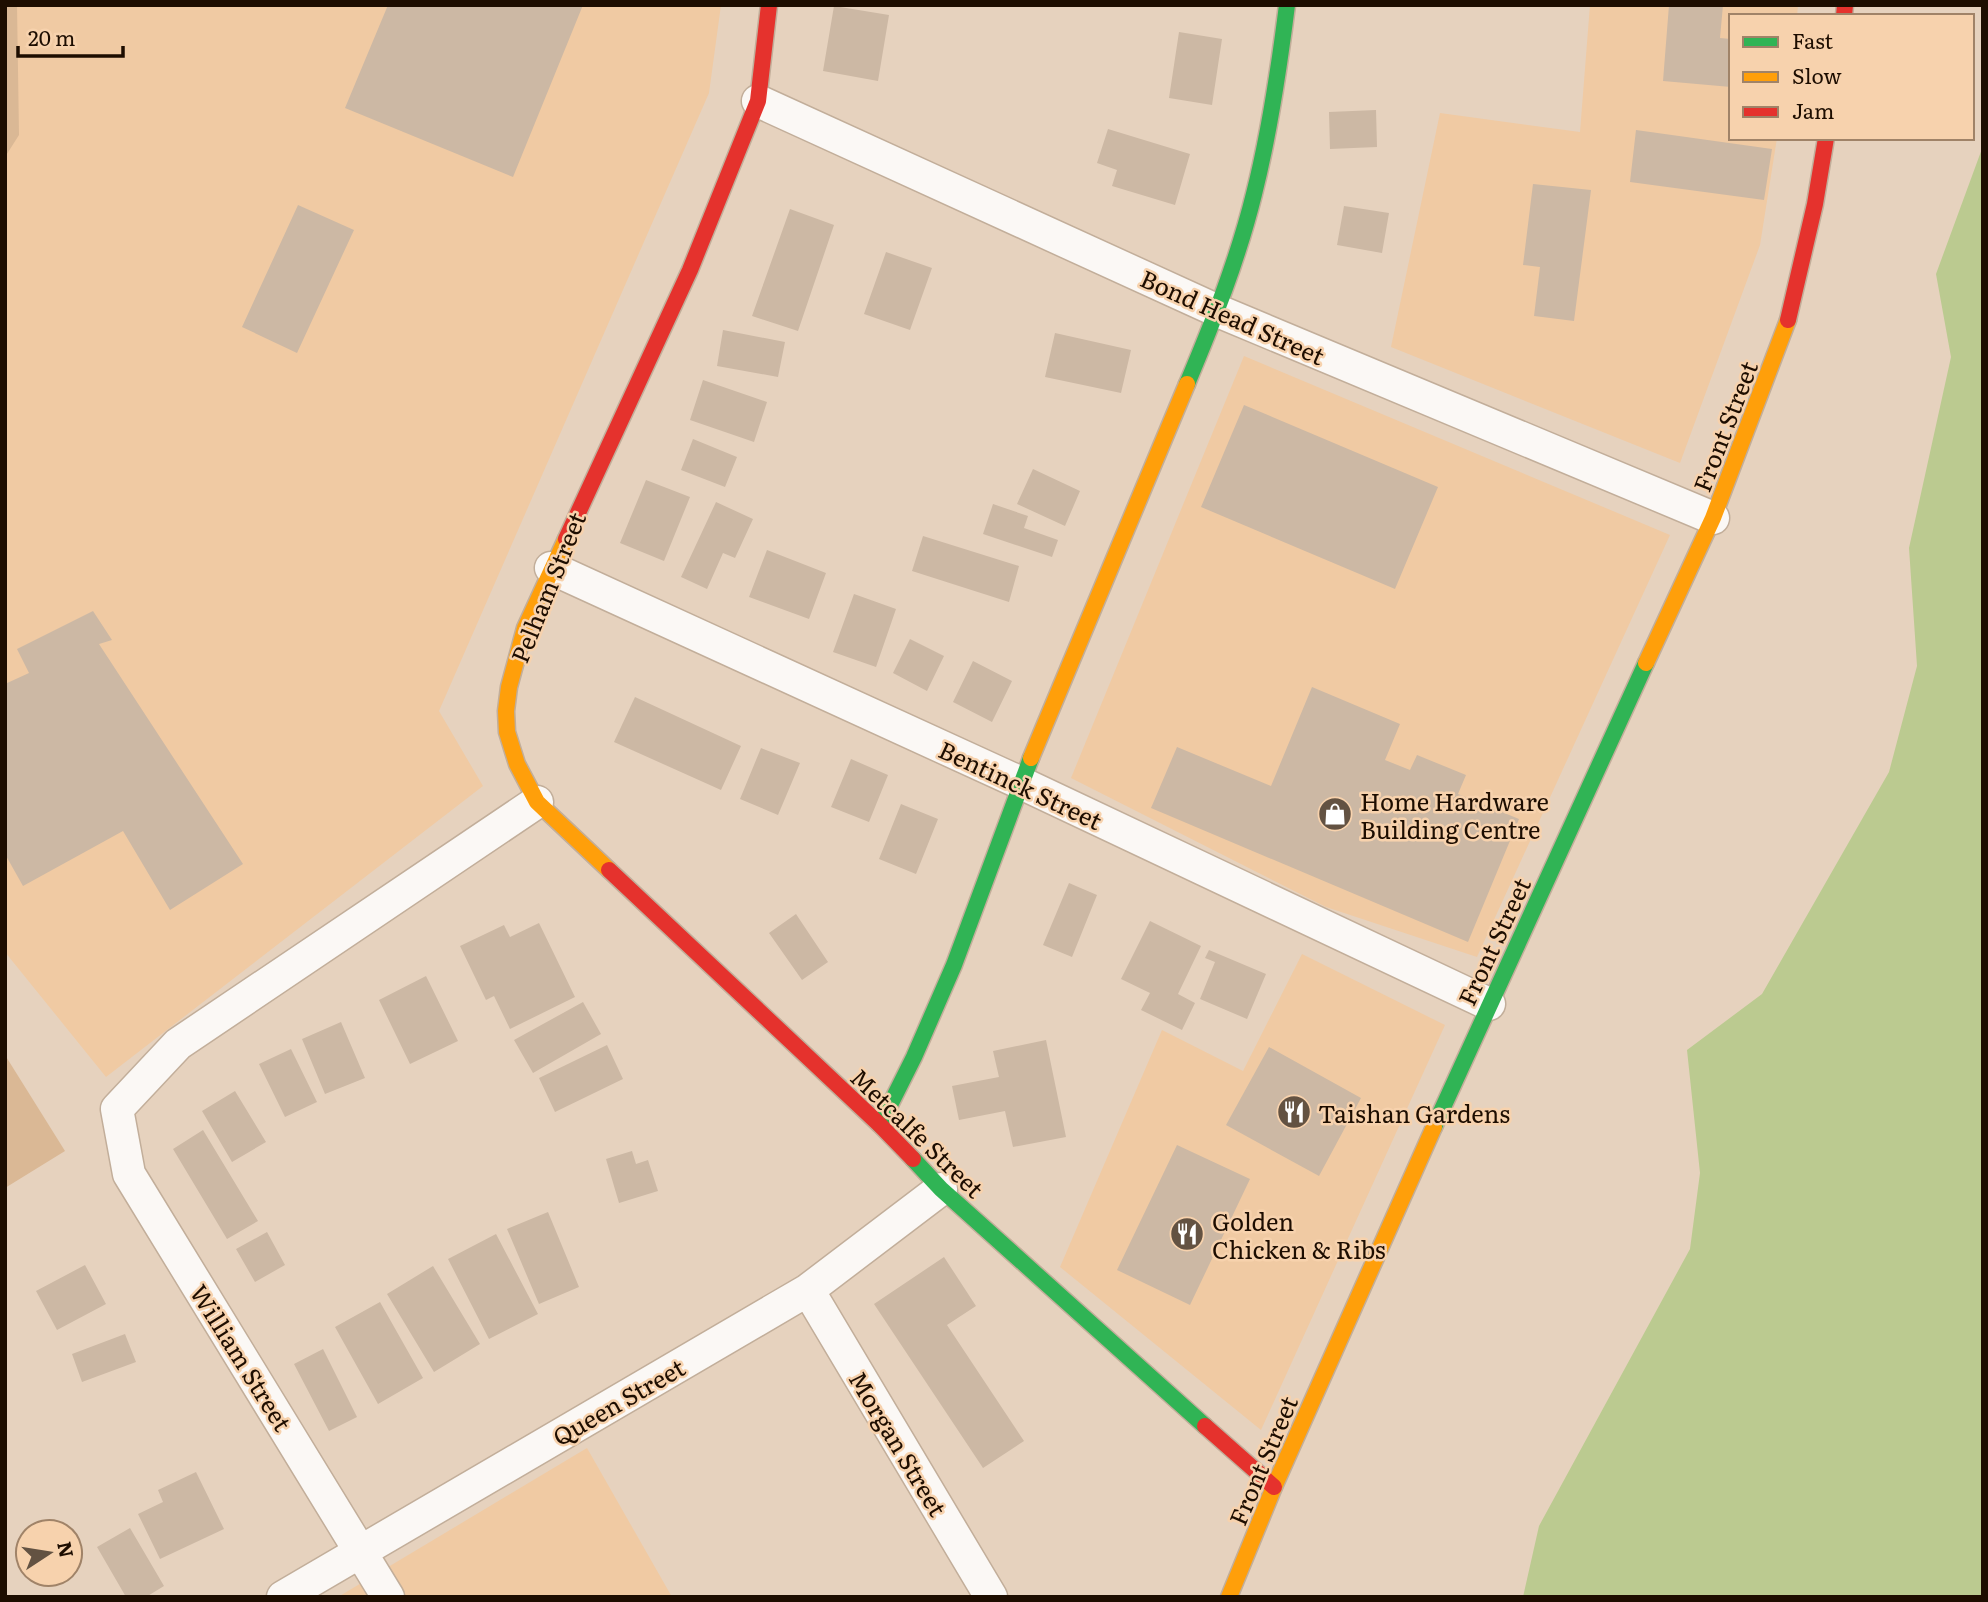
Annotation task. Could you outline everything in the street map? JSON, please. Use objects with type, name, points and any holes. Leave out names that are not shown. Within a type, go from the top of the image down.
[{"type":"street","name":"Pelham Street","points":[[537,802],[519,770],[506,725],[509,683],[522,639],[551,568],[690,270],[758,101],[769,5]]},
{"type":"street","points":[[880,1125],[914,1057],[954,965],[1021,783],[1218,311],[1254,195],[1275,97],[1287,5]]},
{"type":"street","name":"Bond Head Street","points":[[758,101],[1218,311],[1713,518]]},
{"type":"street","name":"Front Street","points":[[1228,1597],[1274,1487],[1489,1004],[1713,518],[1791,312],[1815,204],[1826,140]]},
{"type":"street","name":"Bentinck Street","points":[[551,568],[1021,783],[1489,1004]]},
{"type":"street","name":"William Street","points":[[388,1597],[129,1174],[117,1109],[178,1044],[537,802]]},
{"type":"street","name":"Metcalfe Street","points":[[537,802],[880,1125],[941,1189],[1274,1487]]},
{"type":"street","name":"Queen Street","points":[[283,1597],[808,1290],[941,1189]]},
{"type":"street","name":"Morgan Street","points":[[808,1290],[991,1597]]},
{"type":"street","points":[[1220,1577],[1249,1547]]},
{"type":"shaded area","points":[[5,5],[17,5],[19,135],[5,157]]},
{"type":"shaded area","points":[[17,5],[721,5],[709,93],[439,711],[483,786],[106,1077],[5,952],[5,42]]},
{"type":"shaded area","points":[[1590,5],[1798,5],[1797,14],[1729,14],[1729,140],[1777,140],[1760,245],[1680,463],[1391,347],[1440,113],[1580,132]]},
{"type":"shaded area","points":[[1983,146],[1983,1597],[1523,1597],[1539,1526],[1690,1249],[1700,1173],[1687,1050],[1762,994],[1889,772],[1917,666],[1909,548],[1951,357],[1936,274]]},
{"type":"shaded area","points":[[1244,356],[1670,535],[1477,957],[1326,907],[1071,778]]},
{"type":"shaded area","points":[[1302,954],[1445,1025],[1261,1430],[1060,1267],[1162,1030],[1243,1071]]},
{"type":"shaded area","points":[[5,1055],[65,1151],[5,1188]]},
{"type":"shaded area","points":[[587,1448],[672,1597],[338,1597]]},
{"type":"building","points":[[388,5],[583,5],[513,177],[345,108]]},
{"type":"building","points":[[1669,5],[1723,5],[1720,38],[1729,39],[1729,87],[1663,81]]},
{"type":"building","points":[[834,6],[889,15],[878,81],[823,71]]},
{"type":"building","points":[[1179,32],[1222,39],[1212,105],[1169,98]]},
{"type":"building","points":[[1376,110],[1377,147],[1330,149],[1329,112]]},
{"type":"building","points":[[1108,129],[1190,154],[1175,205],[1112,186],[1117,170],[1097,163]]},
{"type":"building","points":[[1636,130],[1772,149],[1764,200],[1630,182]]},
{"type":"building","points":[[1533,184],[1591,190],[1574,321],[1534,316],[1540,267],[1523,265]]},
{"type":"building","points":[[298,205],[354,230],[297,353],[242,327]]},
{"type":"building","points":[[1344,206],[1389,213],[1382,253],[1337,245]]},
{"type":"building","points":[[790,209],[834,225],[798,331],[752,316]]},
{"type":"building","points":[[886,252],[932,268],[910,330],[864,314]]},
{"type":"building","points":[[723,330],[785,342],[778,377],[717,366]]},
{"type":"building","points":[[1055,333],[1131,350],[1121,393],[1045,377]]},
{"type":"building","points":[[703,380],[767,402],[754,442],[690,420]]},
{"type":"building","points":[[1244,405],[1438,487],[1395,589],[1201,507]]},
{"type":"building","points":[[693,439],[737,457],[725,487],[681,470]]},
{"type":"building","points":[[1033,469],[1080,491],[1065,526],[1017,504]]},
{"type":"building","points":[[646,480],[690,497],[664,561],[620,543]]},
{"type":"building","points":[[716,502],[753,519],[735,558],[723,553],[707,589],[681,577]]},
{"type":"building","points":[[993,504],[1028,516],[1024,528],[1058,540],[1052,557],[983,534]]},
{"type":"building","points":[[923,536],[1019,566],[1009,602],[912,571]]},
{"type":"building","points":[[767,550],[826,573],[809,619],[749,597]]},
{"type":"building","points":[[854,594],[896,609],[876,667],[833,652]]},
{"type":"building","points":[[93,611],[112,640],[99,644],[243,864],[170,910],[123,831],[23,886],[5,854],[5,684],[29,673],[17,649]]},
{"type":"building","points":[[910,639],[944,656],[927,691],[893,673]]},
{"type":"building","points":[[973,661],[1012,681],[992,722],[953,702]]},
{"type":"building","name":"Home Hardware Building Centre","points":[[1312,687],[1400,724],[1385,760],[1410,770],[1417,755],[1466,775],[1458,794],[1519,819],[1468,942],[1151,808],[1177,747],[1271,786]]},
{"type":"building","points":[[635,697],[741,746],[721,790],[614,742]]},
{"type":"building","points":[[761,748],[800,763],[778,815],[740,799]]},
{"type":"building","points":[[851,759],[888,775],[869,822],[831,807]]},
{"type":"building","points":[[901,804],[938,819],[916,874],[879,859]]},
{"type":"building","points":[[1069,883],[1097,895],[1072,957],[1043,945]]},
{"type":"building","points":[[796,914],[828,962],[802,980],[769,933]]},
{"type":"building","points":[[1150,921],[1201,946],[1178,994],[1195,1003],[1182,1030],[1141,1010],[1150,993],[1121,979]]},
{"type":"building","points":[[539,923],[575,997],[510,1029],[494,996],[486,1000],[460,946],[504,925],[510,937]]},
{"type":"building","points":[[1209,950],[1266,974],[1247,1019],[1200,999],[1215,962],[1205,958]]},
{"type":"building","points":[[426,976],[458,1041],[410,1064],[379,1000]]},
{"type":"building","points":[[583,1002],[601,1034],[533,1073],[514,1040]]},
{"type":"building","points":[[341,1022],[365,1078],[325,1094],[302,1039]]},
{"type":"building","points":[[1046,1040],[1066,1137],[1013,1147],[1005,1111],[959,1120],[952,1086],[999,1077],[993,1051]]},
{"type":"building","points":[[607,1045],[623,1079],[555,1112],[539,1078]]},
{"type":"building","name":"Taishan Gardens","points":[[1269,1047],[1361,1098],[1319,1176],[1226,1125]]},
{"type":"building","points":[[291,1049],[317,1102],[285,1117],[259,1064]]},
{"type":"building","points":[[235,1091],[266,1142],[232,1162],[202,1111]]},
{"type":"building","points":[[203,1130],[258,1221],[227,1239],[173,1149]]},
{"type":"building","points":[[1177,1145],[1250,1179],[1190,1305],[1117,1270]]},
{"type":"building","points":[[632,1151],[636,1164],[648,1160],[658,1191],[619,1203],[606,1159]]},
{"type":"building","points":[[548,1212],[579,1287],[539,1304],[507,1229]]},
{"type":"building","points":[[267,1232],[285,1265],[255,1282],[236,1249]]},
{"type":"building","points":[[496,1234],[538,1314],[489,1339],[448,1259]]},
{"type":"building","points":[[944,1257],[976,1306],[947,1325],[1024,1441],[983,1468],[874,1304]]},
{"type":"building","points":[[85,1265],[106,1304],[57,1330],[36,1291]]},
{"type":"building","points":[[433,1266],[480,1344],[434,1372],[387,1294]]},
{"type":"building","points":[[380,1302],[423,1378],[378,1404],[335,1327]]},
{"type":"building","points":[[125,1334],[136,1362],[82,1382],[72,1354]]},
{"type":"building","points":[[323,1349],[357,1417],[329,1431],[294,1364]]},
{"type":"building","points":[[196,1472],[224,1529],[160,1559],[138,1514],[163,1502],[158,1490]]},
{"type":"building","points":[[130,1528],[164,1586],[146,1597],[126,1597],[97,1547]]},
{"type":"traffic: fast","points":[[1187,384],[1224,290],[1248,218],[1269,123],[1287,5]]},
{"type":"traffic: fast","points":[[1434,1127],[1646,663]]},
{"type":"traffic: fast","points":[[880,1125],[914,1057],[954,965],[1031,758]]},
{"type":"traffic: fast","points":[[913,1159],[941,1189],[1205,1426]]},
{"type":"traffic: slow","points":[[1646,663],[1713,518],[1788,320]]},
{"type":"traffic: slow","points":[[1031,758],[1187,384]]},
{"type":"traffic: slow","points":[[566,539],[525,628],[509,687],[507,732],[517,764],[537,802],[609,870]]},
{"type":"traffic: slow","points":[[1229,1597],[1274,1487],[1434,1127]]},
{"type":"traffic: jam","points":[[566,539],[690,270],[758,101],[769,5]]},
{"type":"traffic: jam","points":[[1844,14],[1845,5]]},
{"type":"traffic: jam","points":[[1788,320],[1815,204],[1826,140]]},
{"type":"traffic: jam","points":[[609,870],[913,1159]]},
{"type":"traffic: jam","points":[[1205,1426],[1274,1487]]},
{"type":"place","name":"Home Hardware Building Centre","points":[[1335,814]]},
{"type":"place","name":"Taishan Gardens","points":[[1294,1112]]},
{"type":"place","name":"Golden Chicken & Ribs","points":[[1187,1234]]}]
